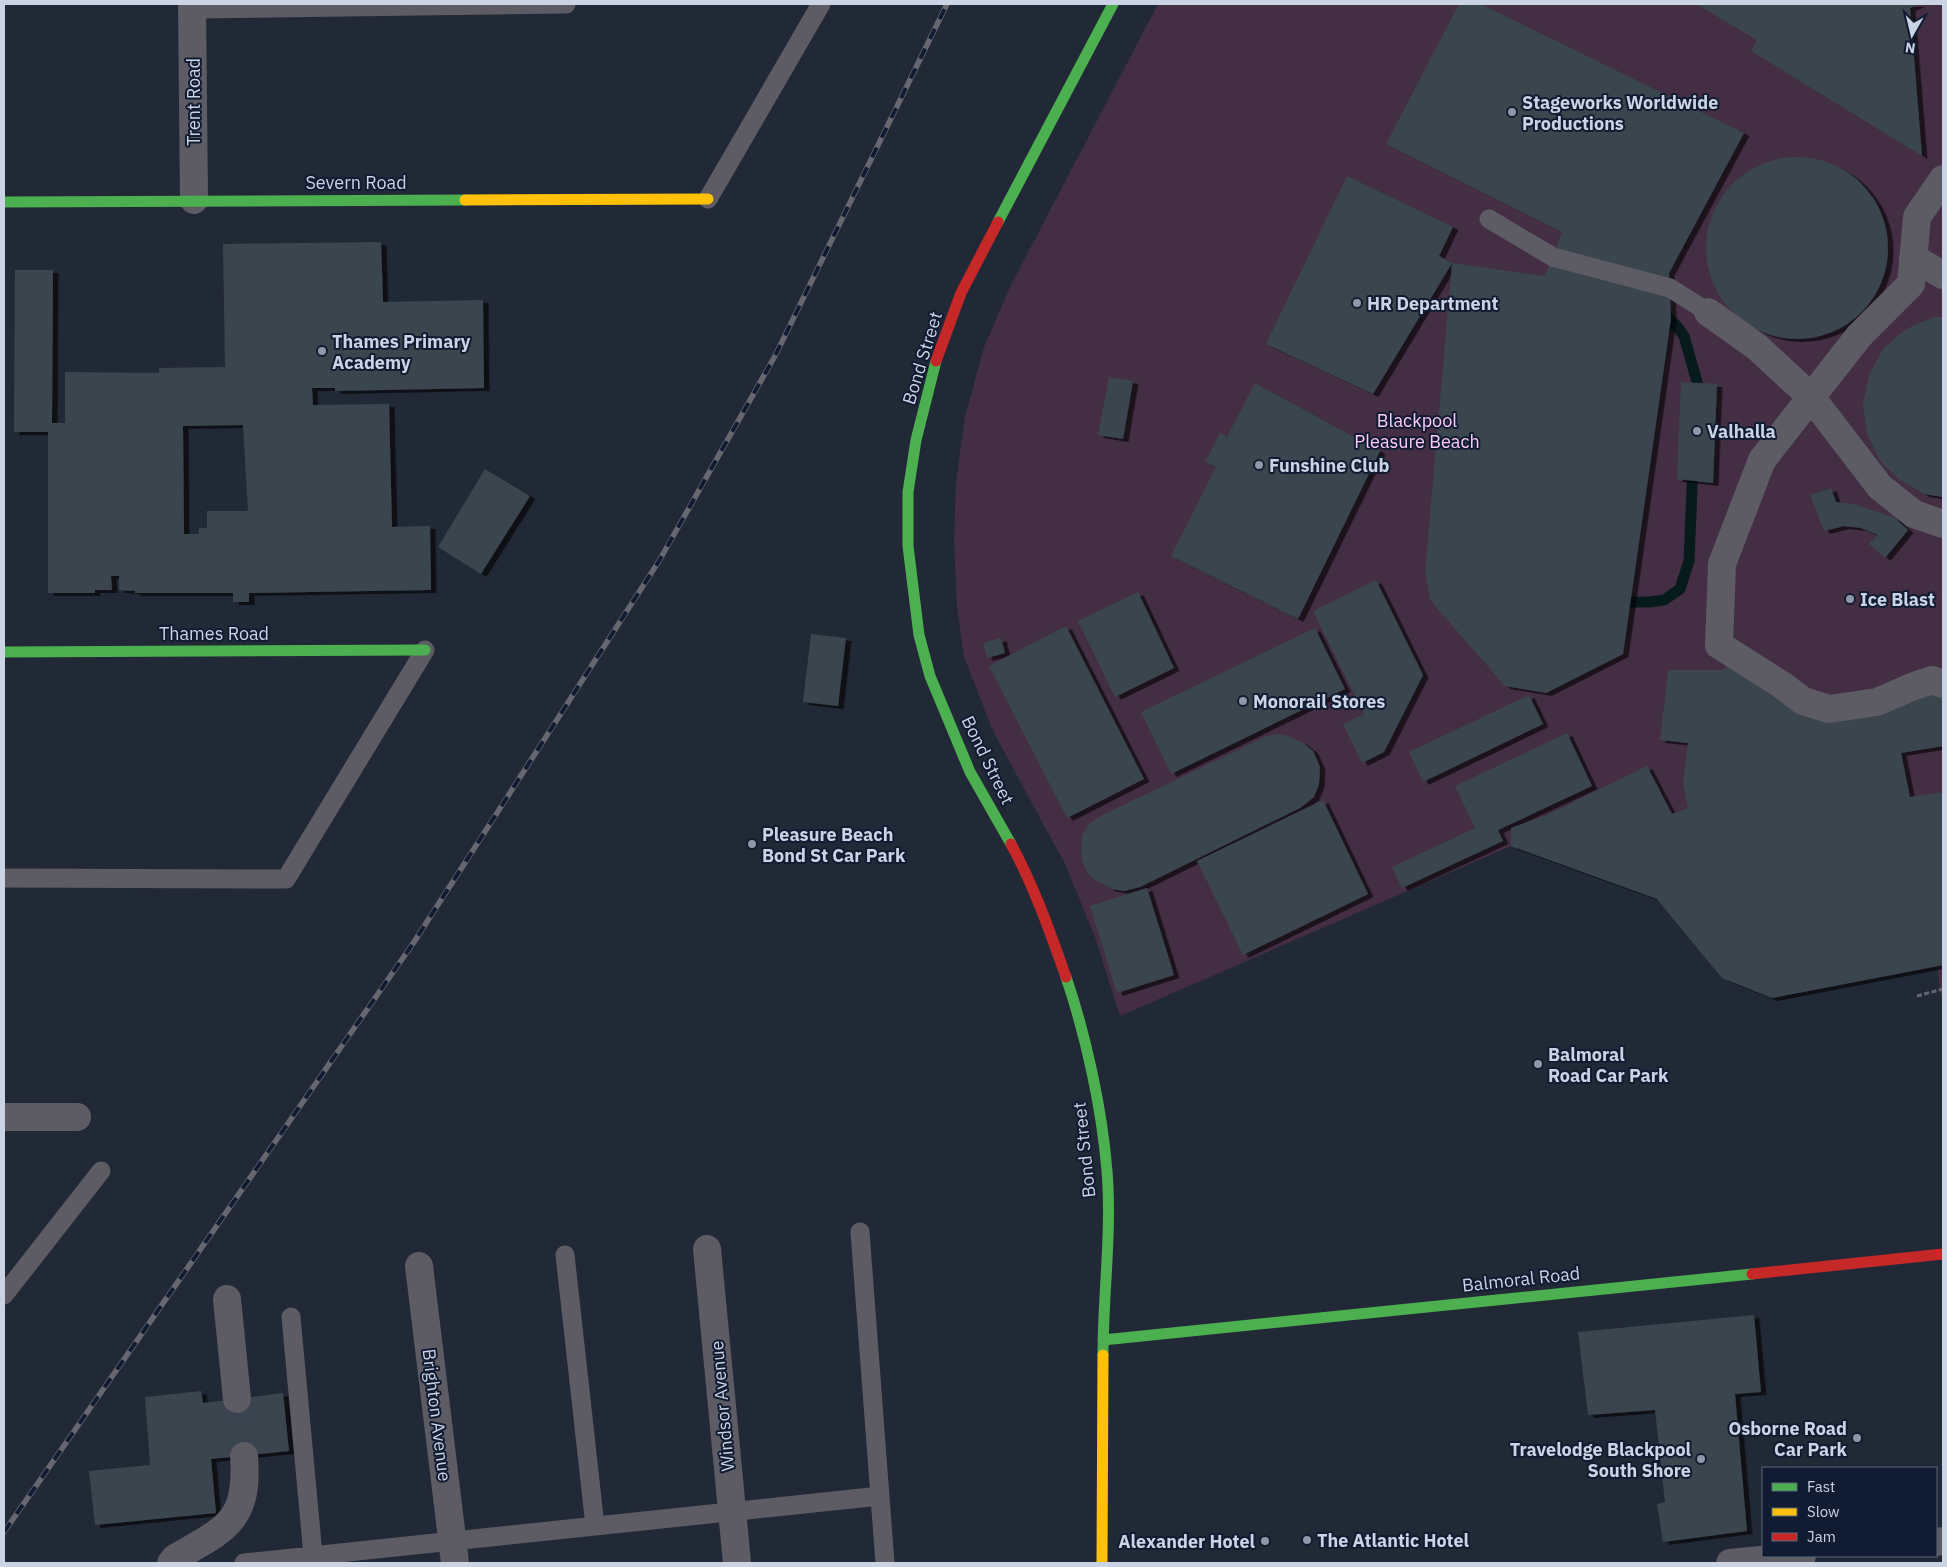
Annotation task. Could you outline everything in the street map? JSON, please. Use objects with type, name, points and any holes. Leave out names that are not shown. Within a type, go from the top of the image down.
[{"type":"street","name":"Bond Street","points":[[1102,1563],[1103,1340],[1108,1234],[1107,1172],[1099,1110],[1070,989],[1049,928],[1022,864],[970,772],[930,676],[919,635],[913,595],[908,546],[908,492],[916,440],[933,370],[961,293],[1113,4]]},
{"type":"street","name":"Trent Road","points":[[192,6],[194,200]]},
{"type":"street","points":[[1943,179],[1917,217],[1911,284],[1859,336],[1762,460],[1722,564],[1719,645],[1782,685],[1803,701],[1829,709],[1876,702],[1932,680],[1943,684]]},
{"type":"street","name":"Severn Road","points":[[4,202],[708,199]]},
{"type":"street","points":[[1913,258],[1943,274]]},
{"type":"street","points":[[1708,312],[1757,347],[1811,397],[1880,487],[1914,514],[1943,524]]},
{"type":"street","name":"Thames Road","points":[[4,652],[425,650]]},
{"type":"street","points":[[4,1117],[77,1117]]},
{"type":"street","name":"Windsor Avenue","points":[[707,1249],[737,1563]]},
{"type":"street","name":"Balmoral Road","points":[[1103,1340],[1943,1254]]},
{"type":"street","name":"Brighton Avenue","points":[[418,1266],[454,1552]]},
{"type":"street","points":[[227,1299],[237,1399]]},
{"type":"street","points":[[171,1563],[175,1558],[212,1538],[232,1520],[242,1496],[245,1475],[244,1456]]},
{"type":"street","points":[[1730,1563],[1792,1557]]},
{"type":"lane","points":[[192,6],[566,4]]},
{"type":"lane","points":[[708,199],[821,4]]},
{"type":"lane","points":[[1489,219],[1553,257],[1670,288],[1708,312]]},
{"type":"lane","points":[[4,878],[286,879],[425,650]]},
{"type":"lane","points":[[4,1295],[101,1172]]},
{"type":"lane","points":[[860,1232],[886,1563]]},
{"type":"lane","points":[[565,1255],[595,1526]]},
{"type":"lane","points":[[291,1317],[313,1555]]},
{"type":"lane","points":[[244,1563],[313,1555],[454,1552],[595,1526],[880,1496]]},
{"type":"path","points":[[1917,996],[1943,989]]},
{"type":"green space","name":"Blackpool Pleasure Beach","points":[[1158,4],[1943,4],[1943,1007],[1937,967],[1772,998],[1722,978],[1657,899],[1511,846],[1120,1016],[1095,937],[1066,866],[993,731],[964,657],[957,607],[954,541],[956,482],[965,417],[984,347],[1011,285]]},
{"type":"building","name":"Valhalla","points":[[1459,4],[1481,4],[1744,133],[1669,273],[1671,318],[1623,654],[1546,693],[1505,686],[1430,600],[1425,572],[1452,263],[1544,276],[1562,232],[1386,144]]},
{"type":"building","points":[[1696,4],[1920,4],[1910,8],[1922,156],[1751,51],[1757,40]]},
{"type":"building","points":[[1797,157],[1815,159],[1832,164],[1855,178],[1867,190],[1881,213],[1886,230],[1888,248],[1886,266],[1881,283],[1867,306],[1855,318],[1832,332],[1815,337],[1797,339],[1779,337],[1762,332],[1739,318],[1727,306],[1713,283],[1708,266],[1706,248],[1708,230],[1713,213],[1727,190],[1739,178],[1762,164],[1779,159]]},
{"type":"building","name":"HR Department","points":[[1347,176],[1453,227],[1439,256],[1452,263],[1373,394],[1266,344]]},
{"type":"building","points":[[381,242],[383,302],[483,300],[484,388],[335,391],[335,388],[312,388],[313,405],[389,404],[392,527],[430,526],[431,590],[249,593],[249,602],[233,602],[233,593],[135,593],[135,591],[119,590],[119,576],[111,576],[112,590],[95,590],[95,593],[48,593],[48,432],[14,432],[15,270],[53,270],[52,423],[65,423],[65,372],[159,373],[159,368],[225,367],[223,244]],"holes":[[[243,425],[248,511],[207,511],[207,528],[199,528],[199,534],[184,534],[183,426]]]},
{"type":"building","points":[[1934,317],[1943,317],[1943,497],[1924,494],[1900,480],[1880,461],[1867,434],[1863,404],[1869,375],[1883,349],[1906,329]]},
{"type":"building","points":[[1109,377],[1133,381],[1123,439],[1098,435]]},
{"type":"building","name":"Valhalla","points":[[1681,382],[1717,384],[1713,483],[1677,479]]},
{"type":"building","points":[[1255,383],[1380,451],[1298,619],[1171,556],[1216,467],[1205,462],[1220,433],[1227,437]]},
{"type":"building","points":[[485,469],[530,496],[481,574],[438,547]]},
{"type":"building","points":[[1831,488],[1836,502],[1854,504],[1895,518],[1908,530],[1885,558],[1869,544],[1878,535],[1861,528],[1844,526],[1824,531],[1810,495]]},
{"type":"building","points":[[1376,580],[1423,675],[1384,752],[1362,763],[1343,724],[1364,714],[1313,611]]},
{"type":"building","points":[[1138,592],[1174,668],[1115,697],[1078,621]]},
{"type":"building","points":[[1066,626],[1144,779],[1067,818],[989,666]]},
{"type":"building","name":"Monorail Stores","points":[[1315,628],[1345,689],[1171,774],[1141,712]]},
{"type":"building","points":[[811,634],[846,638],[838,706],[803,702]]},
{"type":"building","points":[[1001,638],[1005,653],[987,658],[983,643]]},
{"type":"building","points":[[1756,653],[1797,708],[1927,688],[1943,697],[1943,746],[1901,753],[1910,797],[1943,792],[1943,965],[1772,998],[1722,978],[1657,899],[1511,846],[1511,828],[1547,815],[1647,766],[1672,814],[1688,808],[1683,785],[1688,743],[1660,740],[1668,670],[1721,670]]},
{"type":"building","points":[[1529,695],[1543,724],[1423,782],[1409,752]]},
{"type":"building","points":[[1567,733],[1592,786],[1498,830],[1503,841],[1402,888],[1392,867],[1475,828],[1455,786]]},
{"type":"building","points":[[1276,734],[1288,736],[1302,742],[1313,751],[1320,767],[1319,784],[1314,797],[1300,808],[1140,887],[1124,891],[1112,889],[1095,880],[1087,873],[1082,860],[1081,850],[1082,835],[1089,824],[1101,816],[1267,736]]},
{"type":"building","points":[[1323,800],[1368,894],[1243,955],[1197,861]]},
{"type":"building","points":[[1147,888],[1174,975],[1117,993],[1090,906]]},
{"type":"building","name":"Travelodge Blackpool South Shore","points":[[1754,1315],[1761,1392],[1735,1394],[1747,1531],[1663,1542],[1657,1504],[1665,1502],[1655,1410],[1588,1415],[1578,1332]]},
{"type":"building","points":[[201,1391],[203,1403],[283,1393],[289,1451],[211,1459],[216,1513],[95,1525],[89,1471],[150,1465],[145,1397]]},
{"type":"waterway","name":"Valhalla","points":[[1668,326],[1666,316],[1684,336],[1697,382],[1696,397]]},
{"type":"waterway","name":"Valhalla","points":[[1631,602],[1664,600],[1680,589],[1689,561],[1693,465]]},
{"type":"tunnel","points":[[237,1399],[244,1456]]},
{"type":"railway","points":[[4,1532],[414,942],[659,561],[775,356],[947,4]]},
{"type":"traffic: fast","points":[[998,222],[1113,4]]},
{"type":"traffic: fast","points":[[4,202],[465,200]]},
{"type":"traffic: fast","points":[[936,361],[916,440],[908,492],[908,546],[919,635],[930,676],[970,772],[1011,844]]},
{"type":"traffic: fast","points":[[4,652],[425,650]]},
{"type":"traffic: fast","points":[[1066,977],[1092,1073],[1105,1147],[1108,1240],[1103,1355]]},
{"type":"traffic: fast","points":[[1103,1340],[1752,1274]]},
{"type":"traffic: slow","points":[[465,200],[708,199]]},
{"type":"traffic: slow","points":[[1102,1563],[1103,1355]]},
{"type":"traffic: jam","points":[[936,361],[961,293],[998,222]]},
{"type":"traffic: jam","points":[[1011,844],[1048,926],[1066,977]]},
{"type":"traffic: jam","points":[[1752,1274],[1943,1254]]},
{"type":"place","name":"Stageworks Worldwide Productions","points":[[1512,112]]},
{"type":"place","name":"HR Department","points":[[1357,303]]},
{"type":"place","name":"Thames Primary Academy","points":[[322,351]]},
{"type":"place","name":"Valhalla","points":[[1697,431]]},
{"type":"place","name":"Funshine Club","points":[[1259,465]]},
{"type":"place","name":"Ice Blast","points":[[1850,599]]},
{"type":"place","name":"Monorail Stores","points":[[1243,701]]},
{"type":"place","name":"Pleasure Beach Bond St Car Park","points":[[752,844]]},
{"type":"place","name":"Balmoral Road Car Park","points":[[1538,1064]]},
{"type":"place","name":"Osborne Road Car Park","points":[[1857,1438]]},
{"type":"place","name":"Travelodge Blackpool South Shore","points":[[1701,1459]]},
{"type":"place","name":"The Atlantic Hotel","points":[[1307,1540]]},
{"type":"place","name":"Alexander Hotel","points":[[1265,1541]]}]
